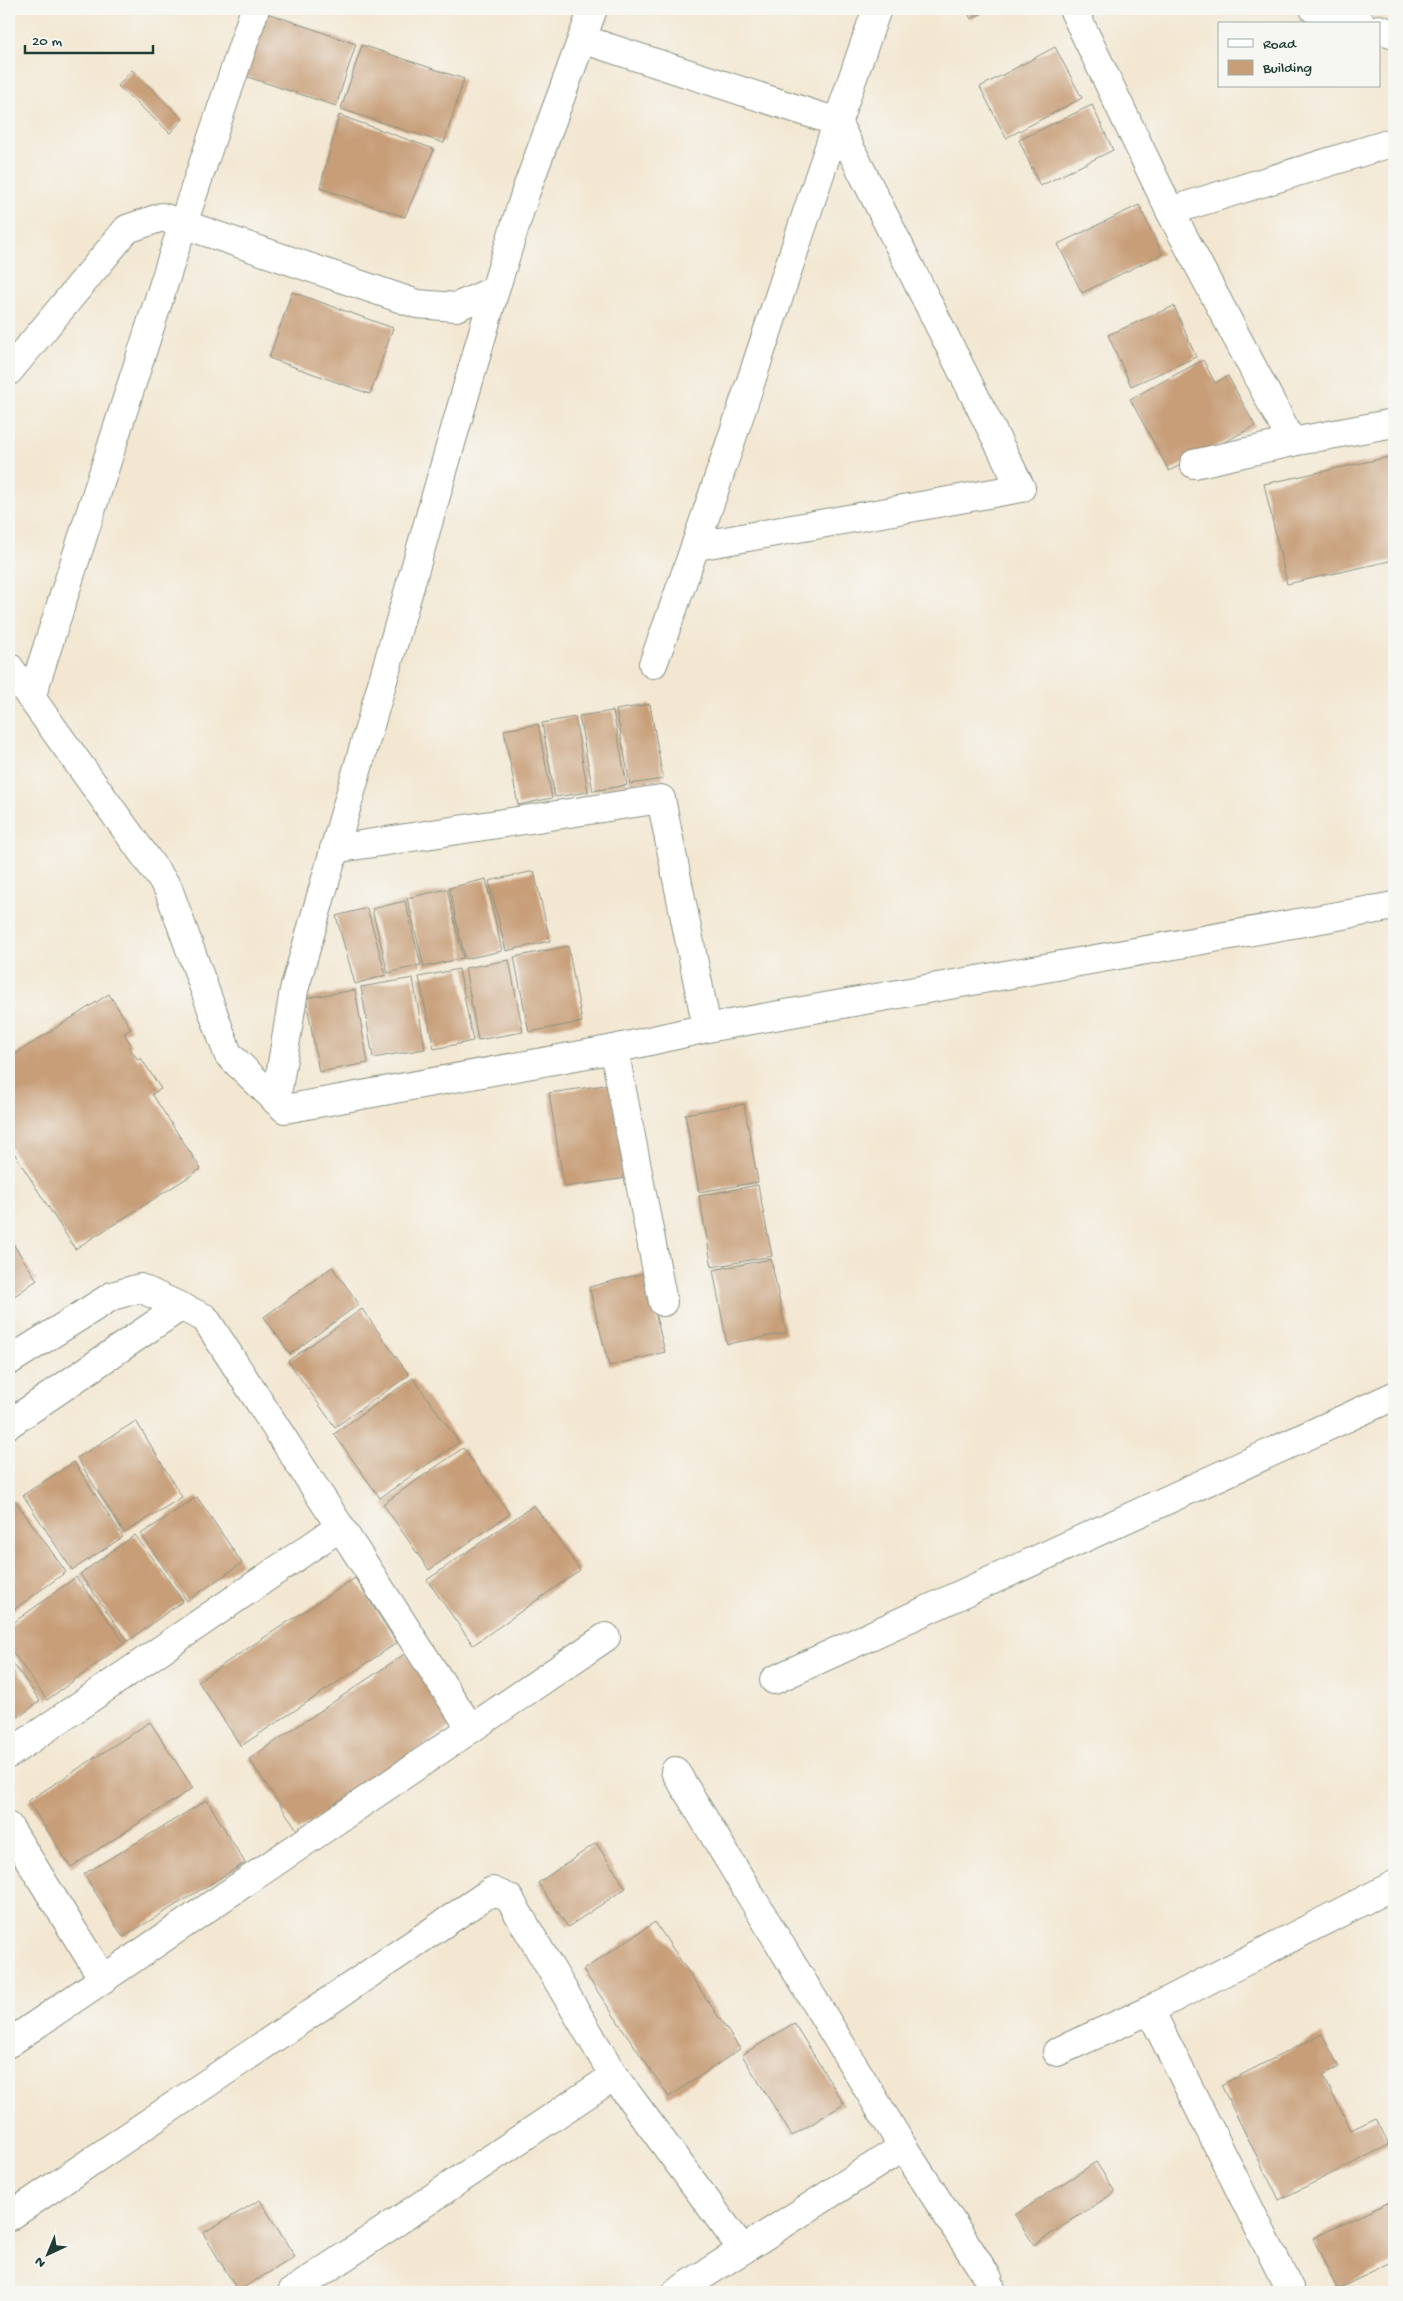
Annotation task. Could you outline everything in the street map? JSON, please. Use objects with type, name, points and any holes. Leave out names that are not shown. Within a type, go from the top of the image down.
[{"type":"street","points":[[32,698],[183,224],[255,9]]},
{"type":"street","points":[[276,1101],[294,990],[495,290],[526,191],[593,9]]},
{"type":"street","points":[[653,664],[696,546],[837,122],[878,9]]},
{"type":"street","points":[[1073,9],[1170,211],[1292,442]]},
{"type":"street","points":[[1314,9],[1356,22]]},
{"type":"street","points":[[1380,29],[1394,34]]},
{"type":"street","points":[[582,39],[837,122],[1021,488],[696,546]]},
{"type":"street","points":[[1170,211],[1394,142]]},
{"type":"street","points":[[9,370],[127,229],[162,217],[417,304],[456,307],[495,290]]},
{"type":"street","points":[[1194,464],[1292,442],[1394,423]]},
{"type":"street","points":[[9,667],[168,888],[228,1054],[284,1109],[614,1049],[707,1028],[1394,906]]},
{"type":"street","points":[[334,848],[661,799],[707,1028]]},
{"type":"street","points":[[614,1049],[663,1302]]},
{"type":"street","points":[[9,1361],[112,1296],[140,1288],[205,1318],[471,1729]]},
{"type":"street","points":[[9,1424],[180,1307]]},
{"type":"street","points":[[774,1680],[1394,1396]]},
{"type":"street","points":[[9,1754],[340,1527]]},
{"type":"street","points":[[9,2043],[606,1638]]},
{"type":"street","points":[[675,1772],[903,2147],[988,2278],[992,2292]]},
{"type":"street","points":[[9,1827],[103,1979]]},
{"type":"street","points":[[1057,2052],[1150,2010],[1394,1885]]},
{"type":"street","points":[[9,2217],[492,1891],[509,1898],[614,2076],[743,2250]]},
{"type":"street","points":[[1150,2010],[1291,2292]]},
{"type":"street","points":[[299,2290],[614,2076]]},
{"type":"street","points":[[677,2292],[903,2147]]},
{"type":"building","points":[[966,9],[990,9],[971,19]]},
{"type":"building","points":[[267,13],[356,44],[336,106],[245,76]]},
{"type":"building","points":[[362,45],[464,79],[444,143],[341,109]]},
{"type":"building","points":[[1055,47],[1082,98],[1006,138],[980,87]]},
{"type":"building","points":[[132,70],[183,119],[170,133],[118,86]]},
{"type":"building","points":[[1092,105],[1113,150],[1040,186],[1019,140]]},
{"type":"building","points":[[339,115],[434,149],[405,217],[320,188]]},
{"type":"building","points":[[1139,205],[1162,254],[1082,293],[1058,244]]},
{"type":"building","points":[[292,292],[393,328],[370,394],[269,358]]},
{"type":"building","points":[[1174,306],[1196,357],[1131,386],[1108,335]]},
{"type":"building","points":[[1203,360],[1215,383],[1228,376],[1255,426],[1169,471],[1130,399]]},
{"type":"building","points":[[1394,456],[1394,560],[1287,584],[1264,484]]},
{"type":"building","points":[[650,704],[663,779],[630,784],[616,710]]},
{"type":"building","points":[[613,711],[627,785],[593,791],[579,716]]},
{"type":"building","points":[[575,717],[588,792],[555,797],[542,723]]},
{"type":"building","points":[[538,724],[552,798],[518,805],[504,730]]},
{"type":"building","points":[[534,871],[550,941],[506,951],[489,881]]},
{"type":"building","points":[[486,879],[502,951],[465,959],[449,888]]},
{"type":"building","points":[[447,889],[463,958],[424,967],[407,898]]},
{"type":"building","points":[[405,901],[421,965],[388,973],[372,909]]},
{"type":"building","points":[[367,908],[386,975],[355,984],[336,916]]},
{"type":"building","points":[[568,946],[582,1022],[529,1032],[514,957]]},
{"type":"building","points":[[509,960],[523,1032],[478,1040],[465,968]]},
{"type":"building","points":[[459,969],[473,1041],[434,1049],[419,977]]},
{"type":"building","points":[[413,978],[425,1049],[373,1058],[361,987]]},
{"type":"building","points":[[355,990],[368,1063],[319,1072],[306,998]]},
{"type":"building","points":[[109,994],[131,1029],[124,1033],[131,1045],[129,1047],[138,1060],[141,1058],[161,1089],[152,1094],[201,1169],[75,1249],[9,1145],[9,1058]]},
{"type":"building","points":[[612,1084],[627,1178],[564,1187],[549,1093]]},
{"type":"building","points":[[744,1104],[758,1182],[699,1192],[685,1114]]},
{"type":"building","points":[[758,1185],[772,1256],[712,1267],[699,1196]]},
{"type":"building","points":[[9,1238],[37,1280],[9,1300]]},
{"type":"building","points":[[771,1259],[786,1333],[727,1344],[713,1270]]},
{"type":"building","points":[[332,1267],[359,1304],[290,1354],[264,1317]]},
{"type":"building","points":[[645,1273],[665,1352],[609,1366],[589,1287]]},
{"type":"building","points":[[362,1309],[409,1375],[335,1427],[288,1361]]},
{"type":"building","points":[[413,1378],[459,1442],[380,1498],[334,1434]]},
{"type":"building","points":[[136,1421],[182,1497],[124,1533],[77,1458]]},
{"type":"building","points":[[463,1448],[510,1514],[429,1570],[383,1504]]},
{"type":"building","points":[[74,1462],[123,1537],[72,1570],[23,1495]]},
{"type":"building","points":[[197,1497],[242,1563],[187,1601],[141,1534]]},
{"type":"building","points":[[15,1500],[66,1572],[9,1613],[9,1505]]},
{"type":"building","points":[[534,1505],[580,1570],[473,1645],[427,1580]]},
{"type":"building","points":[[135,1535],[183,1601],[128,1641],[80,1574]]},
{"type":"building","points":[[76,1577],[125,1643],[47,1700],[9,1647],[9,1626]]},
{"type":"building","points":[[355,1578],[397,1643],[241,1746],[198,1681]]},
{"type":"building","points":[[406,1653],[454,1724],[298,1831],[249,1759]]},
{"type":"building","points":[[9,1658],[40,1701],[9,1724]]},
{"type":"building","points":[[150,1722],[193,1788],[71,1867],[28,1801]]},
{"type":"building","points":[[207,1800],[245,1863],[123,1937],[84,1874]]},
{"type":"building","points":[[596,1843],[626,1888],[568,1927],[538,1883]]},
{"type":"building","points":[[655,1922],[740,2049],[669,2097],[583,1970]]},
{"type":"building","points":[[794,2023],[844,2104],[792,2136],[742,2055]]},
{"type":"building","points":[[1322,2034],[1339,2067],[1323,2075],[1351,2130],[1376,2118],[1389,2145],[1279,2200],[1221,2085]]},
{"type":"building","points":[[1096,2162],[1115,2192],[1034,2245],[1015,2215]]},
{"type":"building","points":[[260,2200],[295,2257],[238,2291],[203,2233]]},
{"type":"building","points":[[1394,2200],[1394,2262],[1337,2289],[1313,2238]]}]
